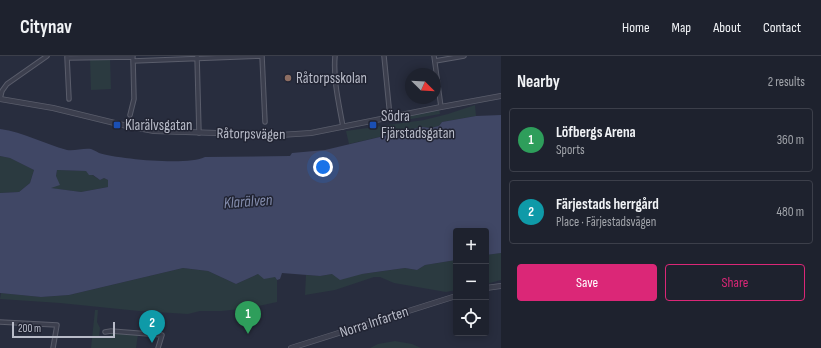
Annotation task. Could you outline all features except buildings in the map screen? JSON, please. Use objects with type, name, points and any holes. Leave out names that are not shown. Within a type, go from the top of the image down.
[{"type":"street","points":[[0,99],[2,91],[7,84],[47,56]]},
{"type":"street","points":[[69,99],[67,57],[133,58],[262,56],[265,122]]},
{"type":"street","points":[[335,56],[334,65],[336,89],[343,127]]},
{"type":"street","points":[[384,56],[390,117]]},
{"type":"street","points":[[434,56],[441,106]]},
{"type":"street","points":[[435,61],[464,56]]},
{"type":"street","points":[[198,57],[199,133]]},
{"type":"street","points":[[130,115],[134,99],[133,58]]},
{"type":"street","name":"Råtorpsvägen","points":[[0,99],[54,108],[141,129],[199,133],[284,135],[311,133],[441,106],[501,96]]},
{"type":"street","points":[[489,288],[501,286]]},
{"type":"street","name":"Norra Infarten","points":[[291,348],[453,297]]},
{"type":"street","points":[[0,322],[56,325],[54,348]]},
{"type":"street","points":[[105,332],[110,331],[162,335],[158,348]]},
{"type":"shaded area","points":[[90,58],[110,58],[111,89],[91,90]]},
{"type":"shaded area","points":[[475,105],[476,116],[442,122],[439,126],[430,128],[422,127],[349,144],[346,131],[424,120]]},
{"type":"shaded area","points":[[439,109],[440,114],[394,122],[392,119]]},
{"type":"shaded area","points":[[0,156],[10,158],[34,170],[30,183],[19,192],[0,193]]},
{"type":"shaded area","points":[[57,170],[86,171],[100,180],[104,178],[108,180],[108,187],[81,192],[49,188],[56,176]]},
{"type":"shaded area","points":[[501,253],[501,280],[489,283],[489,264],[489,255]]},
{"type":"shaded area","points":[[453,260],[453,291],[446,292],[394,283],[380,277],[374,277],[335,290],[305,295],[306,275],[320,276],[332,274],[362,274],[405,268],[417,270],[425,265]]},
{"type":"shaded area","points":[[183,268],[208,271],[236,284],[258,274],[275,277],[277,280],[277,302],[249,308],[222,311],[200,311],[188,314],[0,299],[1,293],[41,297],[69,295]]},
{"type":"shaded area","points":[[95,310],[98,310],[97,322],[100,328],[99,336],[110,336],[112,333],[138,334],[136,348],[91,348]]},
{"type":"shaded area","points":[[395,341],[412,344],[421,348],[370,348],[378,344]]},
{"type":"water","name":"Klarälven","points":[[501,115],[501,253],[489,255],[489,228],[453,228],[453,260],[425,265],[417,270],[405,268],[362,274],[340,280],[332,274],[320,276],[282,273],[280,279],[277,280],[275,277],[264,279],[258,274],[236,284],[208,271],[183,268],[69,295],[41,297],[0,293],[0,193],[19,192],[30,183],[34,170],[10,158],[0,156],[0,129],[26,135],[67,150],[91,149],[108,155],[136,159],[153,161],[184,161],[196,160],[205,157],[290,156],[292,153],[325,150],[422,127],[430,128],[439,126],[442,122],[476,116]],"holes":[[[57,170],[86,171],[89,175],[93,175],[100,180],[104,178],[108,180],[108,187],[81,192],[51,188],[60,185],[56,176]]]},
{"type":"place","name":"Råtorpsskolan","points":[[288,78]]},
{"type":"place","name":"Klarälvsgatan","points":[[117,125]]},
{"type":"place","name":"Södra Fjärstadsgatan","points":[[373,125]]},
{"type":"place","name":"Löfbergs Arena","points":[[248,334]]},
{"type":"place","name":"Färjestads herrgård","points":[[152,343]]}]
